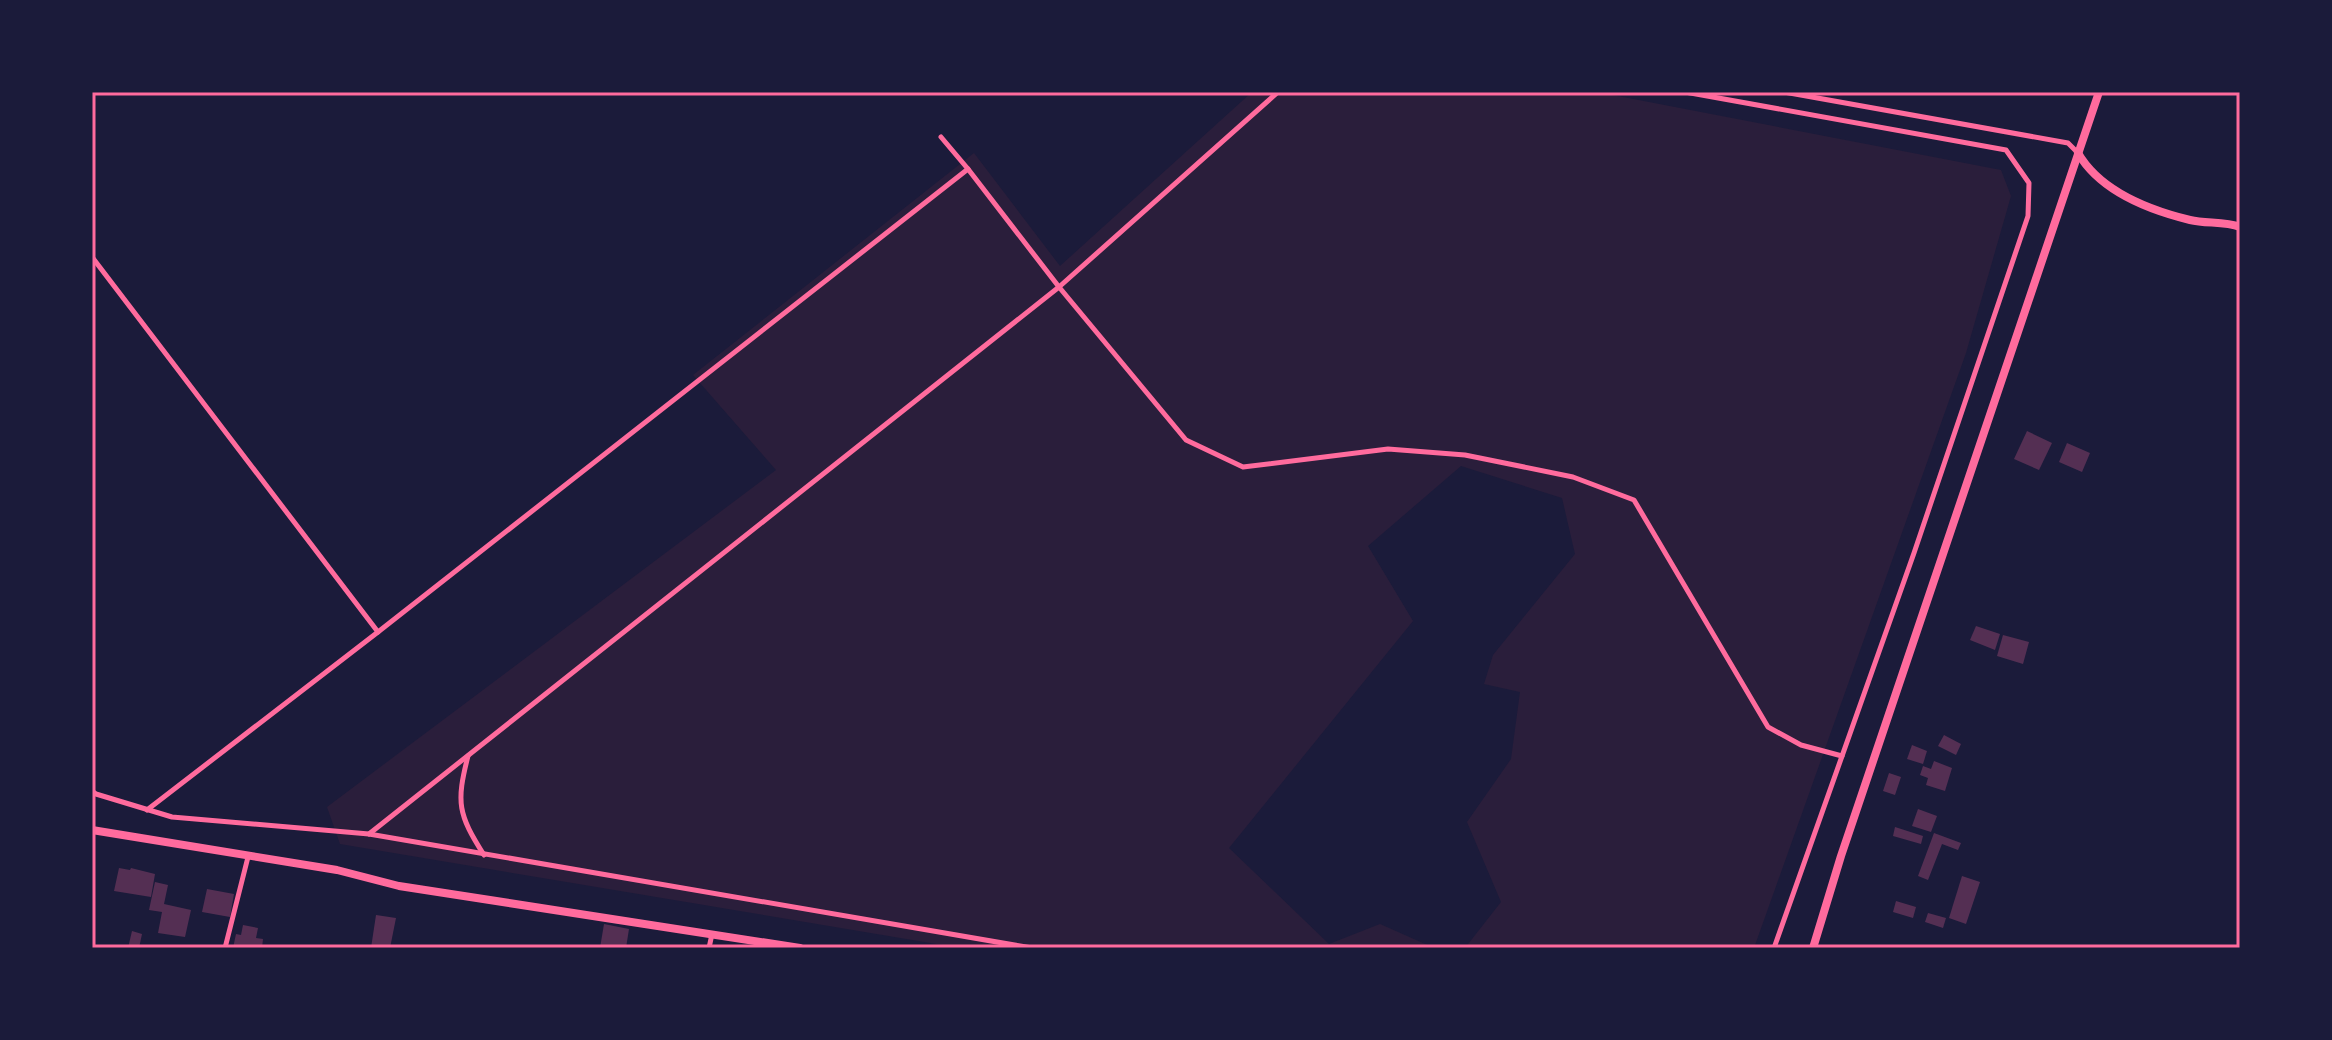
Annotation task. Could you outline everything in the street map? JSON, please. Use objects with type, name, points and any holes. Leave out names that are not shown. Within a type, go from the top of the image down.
[{"type":"street","points":[[1813,948],[1851,826],[2099,92]]},
{"type":"street","points":[[2078,153],[2095,178],[2124,196],[2191,221],[2240,227]]},
{"type":"street","points":[[92,830],[337,870],[399,886],[800,948]]},
{"type":"lane","points":[[369,834],[1059,287],[1278,92]]},
{"type":"lane","points":[[1685,92],[2006,150],[2029,183],[2028,216],[1774,948]]},
{"type":"lane","points":[[1784,92],[2068,143],[2078,153]]},
{"type":"lane","points":[[941,137],[1059,287],[1186,440],[1243,467],[1388,449],[1465,455],[1573,477],[1634,500],[1768,727],[1801,745],[1842,756]]},
{"type":"lane","points":[[147,810],[968,169]]},
{"type":"lane","points":[[92,257],[378,632]]},
{"type":"lane","points":[[468,755],[459,791],[465,825],[484,855]]},
{"type":"lane","points":[[92,791],[172,817],[369,834],[1032,948]]},
{"type":"lane","points":[[225,948],[248,857]]},
{"type":"lane","points":[[709,948],[712,934]]},
{"type":"shaded area","points":[[1252,92],[1597,92],[2001,170],[2011,196],[1966,353],[1754,948],[1465,948],[1501,902],[1467,822],[1511,759],[1520,692],[1484,684],[1493,655],[1575,554],[1562,498],[1461,466],[1368,546],[1413,621],[1229,848],[1329,944],[1380,924],[1434,948],[960,948],[340,844],[327,807],[776,470],[693,375],[974,153],[1060,266]]},
{"type":"building","points":[[2027,431],[2052,443],[2039,470],[2014,459]]},
{"type":"building","points":[[2067,443],[2090,453],[2082,472],[2059,462]]},
{"type":"building","points":[[1976,626],[2000,634],[1995,650],[1970,640]]},
{"type":"building","points":[[2003,635],[2029,642],[2023,664],[1997,656]]},
{"type":"building","points":[[1944,735],[1961,744],[1956,755],[1938,746]]},
{"type":"building","points":[[1912,745],[1927,751],[1923,764],[1907,759]]},
{"type":"building","points":[[1934,761],[1952,768],[1945,791],[1926,785],[1928,778],[1920,775],[1923,766],[1931,769]]},
{"type":"building","points":[[1889,773],[1901,777],[1895,795],[1883,791]]},
{"type":"building","points":[[1918,809],[1937,816],[1931,832],[1912,826]]},
{"type":"building","points":[[1895,827],[1923,836],[1921,844],[1893,836]]},
{"type":"building","points":[[1934,833],[1961,843],[1958,850],[1942,844],[1928,880],[1918,876]]},
{"type":"building","points":[[119,868],[155,874],[151,897],[114,891]]},
{"type":"building","points":[[1962,876],[1980,882],[1966,924],[1949,918]]},
{"type":"building","points":[[155,882],[168,885],[164,904],[191,910],[185,937],[158,933],[162,912],[149,910]]},
{"type":"building","points":[[207,889],[234,894],[230,917],[202,912]]},
{"type":"building","points":[[1896,901],[1916,907],[1913,918],[1893,912]]},
{"type":"building","points":[[1928,913],[1946,918],[1943,928],[1925,922]]},
{"type":"building","points":[[376,915],[396,918],[390,948],[371,948]]},
{"type":"building","points":[[604,924],[629,929],[626,948],[600,948]]},
{"type":"building","points":[[243,925],[258,928],[256,938],[263,939],[262,948],[233,948],[236,934],[241,935]]},
{"type":"building","points":[[132,931],[142,934],[139,948],[128,948]]}]
